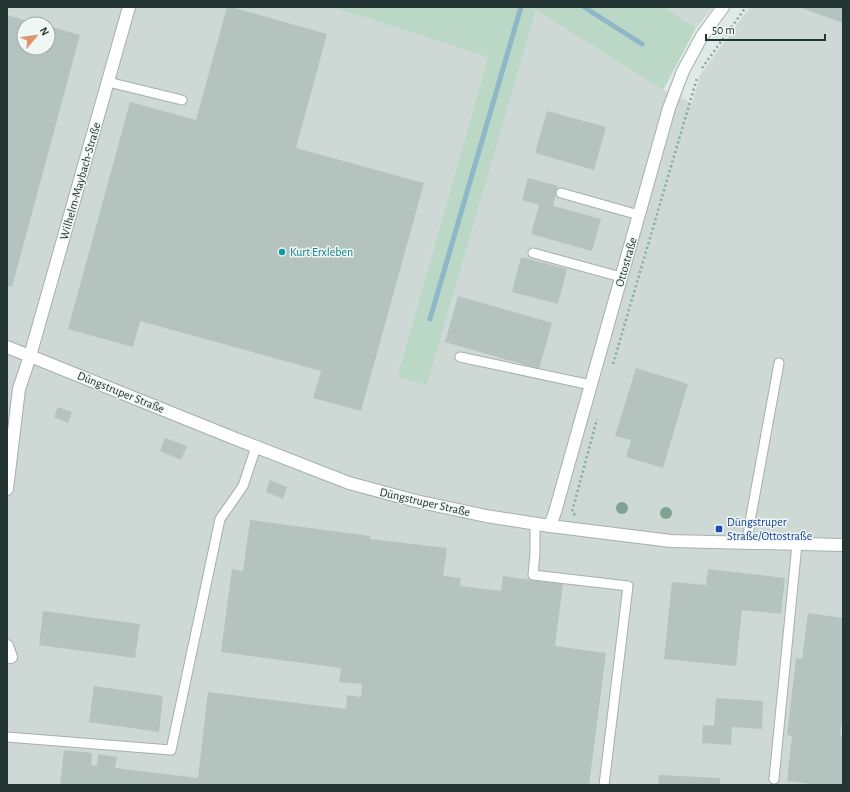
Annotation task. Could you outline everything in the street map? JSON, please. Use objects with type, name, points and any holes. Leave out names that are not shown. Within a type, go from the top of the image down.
[{"type":"street","name":"Wilhelm-Maybach-Straße","points":[[30,356],[129,7]]},
{"type":"street","name":"Ottostraße","points":[[550,526],[670,108],[683,70],[702,36],[723,7]]},
{"type":"street","name":"Düngstruper Straße","points":[[7,347],[349,483],[423,502],[486,516],[535,524],[671,541],[843,545]]},
{"type":"street","points":[[7,489],[19,389],[30,356]]},
{"type":"lane","points":[[108,82],[182,100]]},
{"type":"lane","points":[[561,193],[639,215]]},
{"type":"lane","points":[[533,253],[622,277]]},
{"type":"lane","points":[[460,357],[591,385]]},
{"type":"lane","points":[[747,542],[779,363]]},
{"type":"lane","points":[[7,737],[171,750],[220,519],[243,486],[256,447]]},
{"type":"lane","points":[[535,524],[533,575],[628,586],[604,785]]},
{"type":"lane","points":[[774,779],[797,544]]},
{"type":"path","points":[[612,367],[698,73],[746,7]]},
{"type":"path","points":[[587,531],[588,524],[572,512],[599,413]]},
{"type":"shaded area","points":[[7,7],[332,7],[488,57],[397,376],[427,385],[536,10],[663,90],[692,103],[700,75],[750,7],[843,7],[843,785],[7,785]]},
{"type":"shaded area","points":[[663,7],[713,7],[696,28]]},
{"type":"green space","points":[[332,7],[663,7],[696,28],[663,90],[536,10],[427,385],[397,377],[488,57]]},
{"type":"building","name":"Kurt Erxleben","points":[[227,7],[327,34],[296,148],[424,183],[361,411],[313,398],[321,371],[140,321],[133,347],[68,329],[130,102],[196,120]]},
{"type":"building","points":[[799,7],[843,7],[843,23]]},
{"type":"building","points":[[7,15],[16,18],[16,56],[56,56],[56,28],[80,35],[12,287],[7,286]]},
{"type":"building","points":[[547,111],[606,127],[594,170],[535,153]]},
{"type":"building","points":[[528,178],[558,186],[553,206],[601,219],[592,251],[531,234],[539,205],[522,200]]},
{"type":"building","points":[[521,257],[567,269],[558,304],[512,292]]},
{"type":"building","points":[[458,296],[552,323],[539,369],[445,342]]},
{"type":"building","points":[[636,368],[688,384],[663,468],[626,457],[631,440],[615,436]]},
{"type":"building","points":[[58,407],[72,412],[68,423],[54,417]]},
{"type":"building","points":[[165,438],[187,446],[181,460],[160,451]]},
{"type":"building","points":[[270,480],[287,487],[283,499],[266,492]]},
{"type":"building","points":[[250,520],[370,536],[370,539],[447,548],[443,576],[461,578],[460,586],[501,591],[503,576],[563,584],[555,646],[606,653],[589,785],[60,785],[64,750],[92,753],[91,765],[97,766],[98,754],[117,757],[115,768],[198,778],[208,692],[346,709],[347,695],[361,697],[362,684],[339,682],[341,668],[221,652],[232,569],[243,571]]},
{"type":"building","points":[[708,569],[785,578],[781,614],[742,610],[736,666],[664,659],[672,582],[706,585]]},
{"type":"building","points":[[43,611],[140,624],[135,658],[39,645]]},
{"type":"building","points":[[808,613],[843,618],[843,714],[840,735],[843,736],[843,785],[820,785],[787,781],[792,736],[787,735],[796,658],[802,659]]},
{"type":"building","points":[[94,686],[163,696],[159,732],[89,722]]},
{"type":"building","points":[[716,698],[763,701],[762,729],[732,727],[731,745],[702,743],[703,725],[714,726]]},
{"type":"building","points":[[659,775],[720,778],[720,785],[658,785]]},
{"type":"waterway","points":[[430,319],[521,7]]},
{"type":"waterway","points":[[584,7],[642,44]]},
{"type":"place","name":"Kurt Erxleben","points":[[282,252]]},
{"type":"place","name":"Düngstruper Straße/Ottostraße","points":[[719,529]]}]
